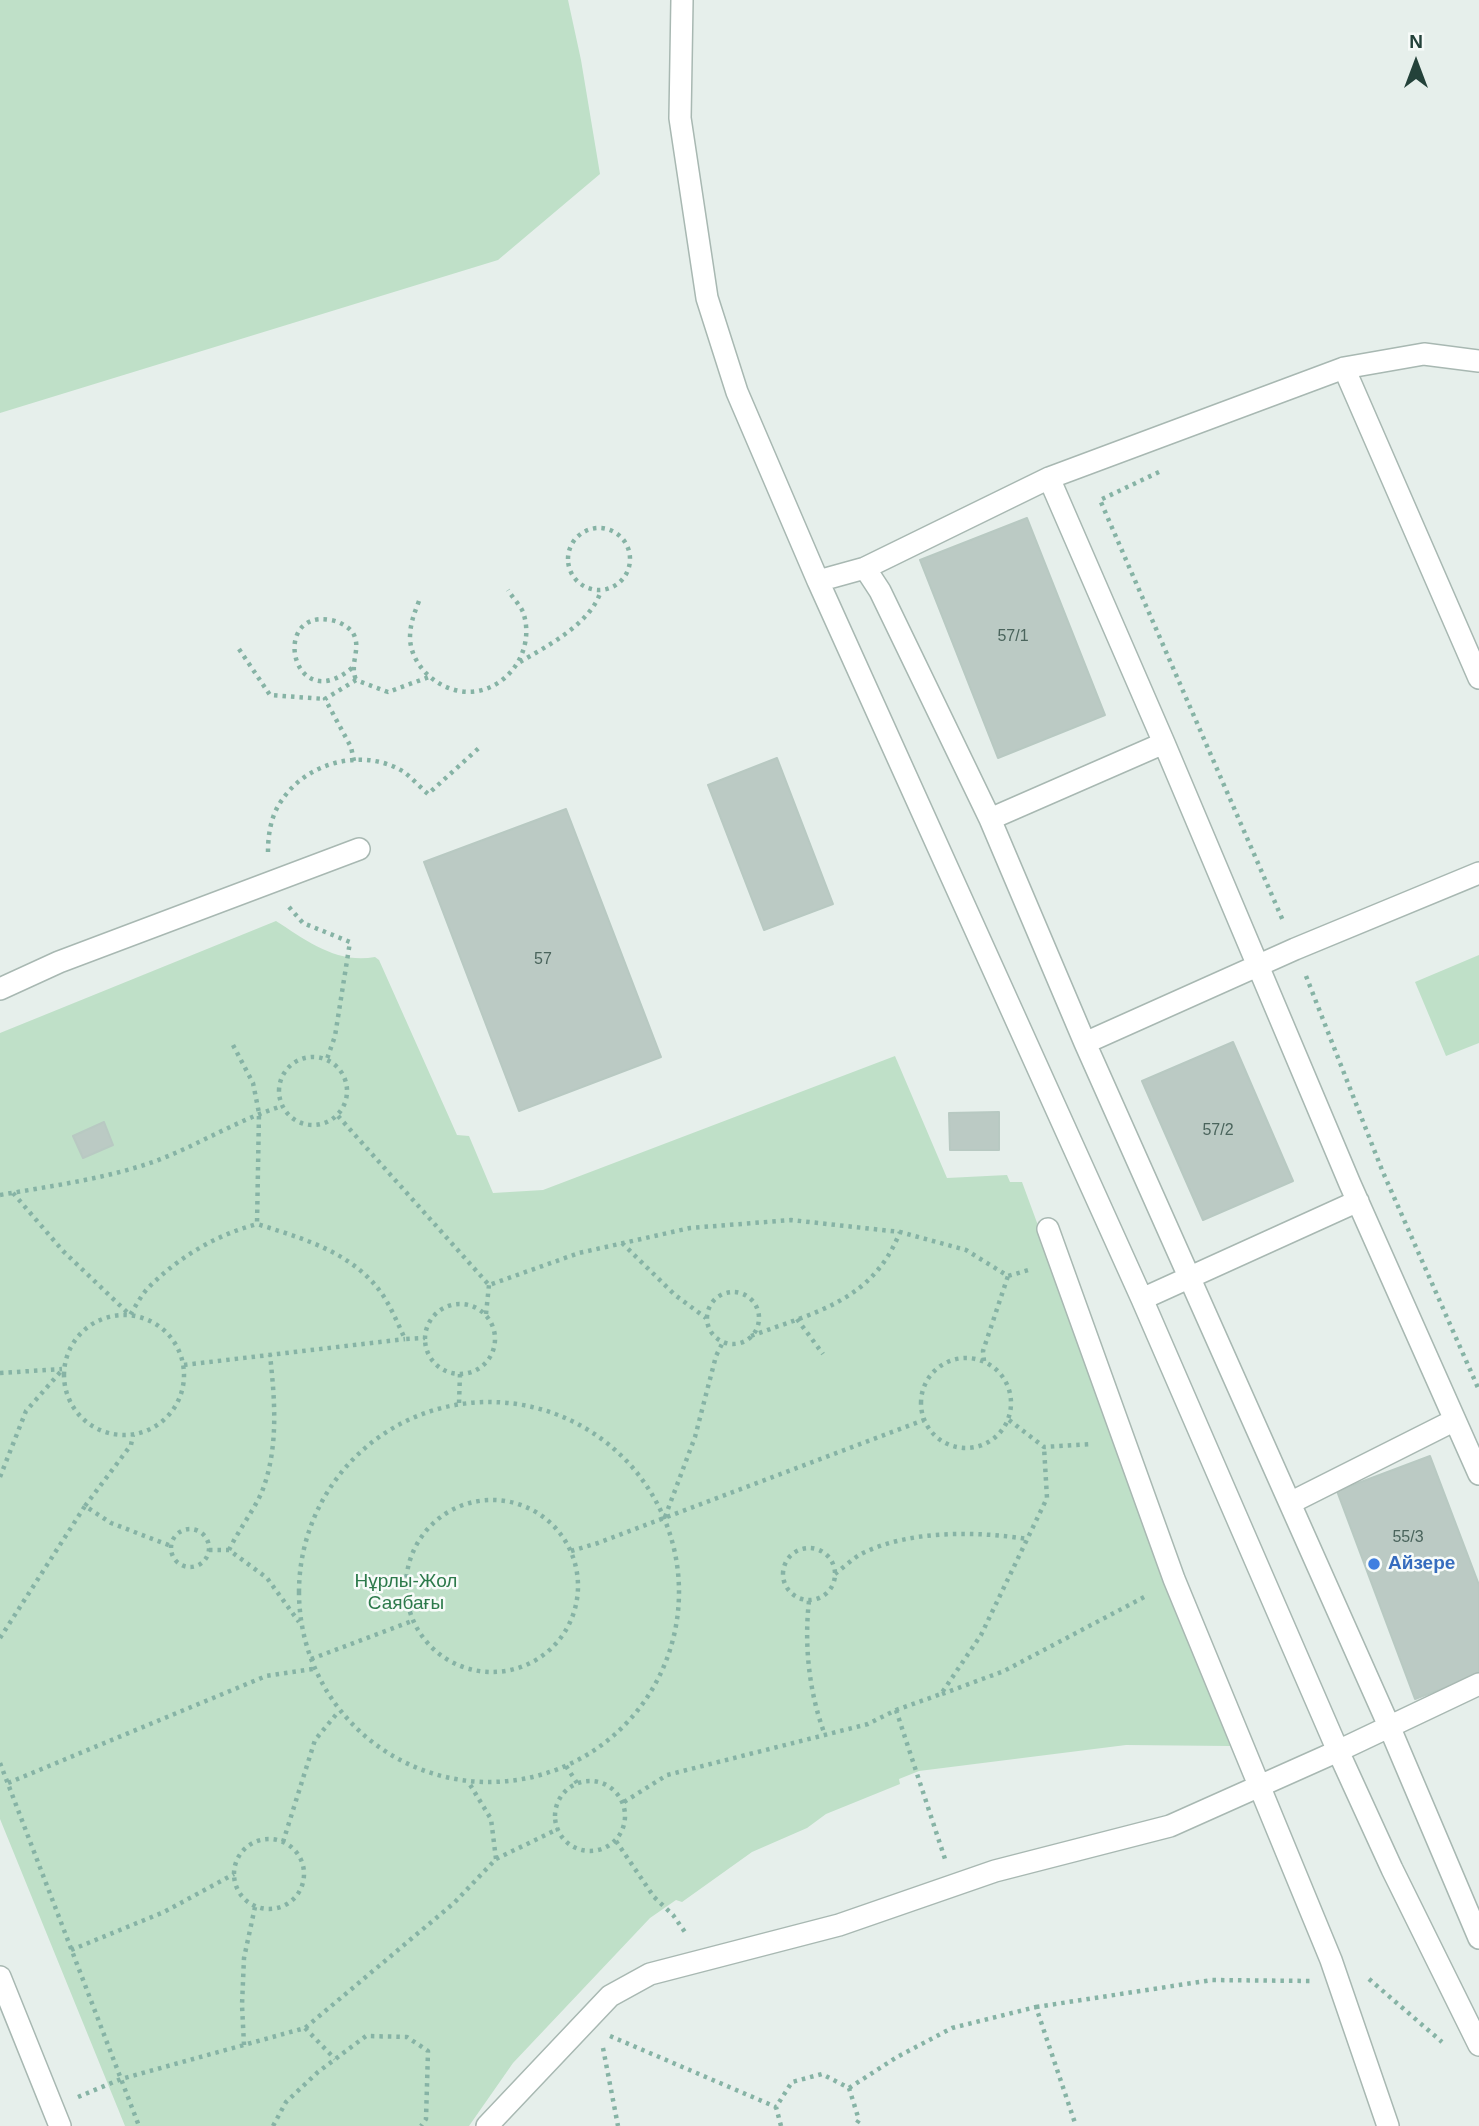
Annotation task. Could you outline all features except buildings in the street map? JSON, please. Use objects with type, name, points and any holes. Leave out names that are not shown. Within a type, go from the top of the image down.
[{"type":"lane","points":[[682,0],[680,118],[707,298],[737,392],[818,581],[1142,1299],[1338,1751],[1479,2045]]},
{"type":"lane","points":[[818,581],[865,568],[1049,478],[1344,368],[1424,354],[1479,361]]},
{"type":"lane","points":[[1344,368],[1479,678]]},
{"type":"lane","points":[[1049,478],[1358,1201],[1479,1474]]},
{"type":"lane","points":[[865,568],[880,591],[990,819],[1085,1043],[1389,1726],[1479,1938]]},
{"type":"lane","points":[[990,819],[1164,743]]},
{"type":"lane","points":[[0,989],[59,962],[359,849]]},
{"type":"lane","points":[[1085,1043],[1295,948],[1479,873]]},
{"type":"lane","points":[[1142,1299],[1358,1201]]},
{"type":"lane","points":[[1048,1229],[1174,1579],[1331,1960],[1388,2126]]},
{"type":"lane","points":[[1290,1503],[1455,1420]]},
{"type":"lane","points":[[487,2126],[610,1996],[650,1974],[839,1925],[995,1871],[1170,1826],[1479,1684]]},
{"type":"lane","points":[[0,1977],[56,2117]]},
{"type":"path","points":[[1159,471],[1100,500],[1295,948],[1382,1170],[1479,1390]]},
{"type":"path","points":[[598,527],[612,530],[623,538],[630,551],[630,565],[625,578],[614,587],[601,591],[587,588],[575,580],[568,568],[568,553],[573,540],[584,531],[598,527]]},
{"type":"path","points":[[508,590],[523,611],[527,637],[519,662]]},
{"type":"path","points":[[419,601],[411,620],[410,640],[416,660],[429,677],[451,690],[478,691],[502,682],[519,662],[547,646],[580,621],[597,603],[601,591]]},
{"type":"path","points":[[352,668],[337,680],[319,682],[303,674],[294,658],[294,640],[304,625],[321,618],[339,621],[353,633],[357,651],[352,668],[356,680]]},
{"type":"path","points":[[239,649],[270,695],[325,699],[356,680]]},
{"type":"path","points":[[356,680],[388,692],[429,677]]},
{"type":"path","points":[[325,699],[351,747],[354,761]]},
{"type":"path","points":[[327,1059],[335,1036],[349,942],[303,923],[280,897],[268,866],[268,831],[281,800],[305,775],[336,761],[370,760],[403,771],[428,794],[480,747]]},
{"type":"path","points":[[233,1045],[253,1083],[259,1113],[257,1224]]},
{"type":"path","points":[[310,1057],[327,1059],[340,1069],[347,1084],[347,1101],[338,1116],[324,1124],[308,1126],[292,1119],[282,1106],[279,1090],[283,1074],[295,1062],[310,1057]]},
{"type":"path","points":[[0,1195],[91,1178],[154,1162],[259,1113],[282,1106]]},
{"type":"path","points":[[338,1116],[489,1285],[486,1314]]},
{"type":"path","points":[[13,1193],[63,1251],[130,1315]]},
{"type":"path","points":[[489,1285],[579,1253],[690,1228],[791,1220],[900,1231],[966,1250],[1008,1276],[1058,1261]]},
{"type":"path","points":[[130,1315],[147,1289],[189,1254],[230,1231],[257,1224],[311,1241],[353,1264],[384,1298],[405,1339]]},
{"type":"path","points":[[751,1336],[757,1328],[759,1318],[751,1299],[743,1294],[723,1294],[715,1299],[706,1318],[714,1336],[723,1342],[742,1342],[751,1336],[841,1303],[878,1271],[892,1251],[900,1231]]},
{"type":"path","points":[[622,1243],[675,1295],[706,1318]]},
{"type":"path","points":[[984,1360],[983,1351],[1008,1276]]},
{"type":"path","points":[[461,1303],[474,1306],[486,1314],[493,1325],[496,1339],[493,1352],[485,1364],[474,1371],[460,1374],[435,1364],[427,1352],[425,1338],[435,1313],[447,1306],[461,1303]]},
{"type":"path","points":[[130,1315],[159,1326],[171,1338],[184,1366],[184,1382],[173,1410],[162,1422],[134,1435],[102,1432],[88,1424],[68,1400],[64,1385],[63,1369],[75,1340],[86,1328],[99,1320],[114,1316],[130,1315]]},
{"type":"path","points":[[797,1319],[823,1354]]},
{"type":"path","points":[[184,1366],[425,1338]]},
{"type":"path","points":[[665,1518],[695,1437],[716,1356],[723,1342]]},
{"type":"path","points":[[229,1550],[260,1495],[272,1458],[275,1399],[270,1355]]},
{"type":"path","points":[[967,1357],[984,1360],[999,1370],[1009,1385],[1012,1403],[1009,1420],[999,1435],[983,1445],[966,1448],[948,1445],[934,1435],[924,1420],[920,1402],[924,1385],[934,1370],[949,1360],[967,1357]]},
{"type":"path","points":[[0,1373],[63,1369]]},
{"type":"path","points":[[0,1477],[26,1411],[63,1369]]},
{"type":"path","points":[[459,1403],[460,1374]]},
{"type":"path","points":[[509,1402],[557,1413],[601,1437],[637,1472],[665,1518],[678,1562],[679,1612],[667,1660],[644,1704],[609,1740],[566,1766],[519,1780],[468,1782],[420,1770],[376,1746],[340,1712],[313,1669],[299,1622],[298,1572],[310,1523],[333,1479],[368,1443],[411,1417],[459,1403],[509,1402]]},
{"type":"path","points":[[571,1551],[924,1420]]},
{"type":"path","points":[[1009,1420],[1044,1447],[1099,1444],[1123,1437]]},
{"type":"path","points":[[0,1638],[85,1506],[131,1445],[134,1435]]},
{"type":"path","points":[[942,1694],[981,1635],[1047,1498],[1044,1447]]},
{"type":"path","points":[[478,1500],[523,1504],[543,1516],[559,1531],[571,1551],[578,1573],[578,1595],[573,1617],[562,1637],[546,1653],[527,1665],[505,1672],[483,1672],[461,1667],[441,1656],[424,1640],[412,1621],[406,1599],[405,1577],[411,1554],[422,1534],[437,1518],[457,1506],[478,1500]]},
{"type":"path","points":[[85,1506],[110,1523],[171,1546]]},
{"type":"path","points":[[192,1530],[205,1536],[209,1550],[202,1563],[188,1567],[175,1560],[171,1546],[178,1534],[192,1530]]},
{"type":"path","points":[[835,1574],[860,1554],[894,1543],[948,1534],[1000,1535],[1027,1539]]},
{"type":"path","points":[[810,1548],[828,1556],[835,1574],[828,1593],[809,1601],[791,1592],[785,1584],[783,1574],[785,1564],[791,1556],[810,1548]]},
{"type":"path","points":[[209,1550],[229,1550],[267,1578],[299,1622]]},
{"type":"path","points":[[624,1802],[667,1775],[868,1724],[896,1710],[1004,1671],[1123,1610],[1174,1579]]},
{"type":"path","points":[[809,1601],[806,1625],[809,1665],[818,1718],[825,1735]]},
{"type":"path","points":[[310,1659],[412,1621]]},
{"type":"path","points":[[8,1783],[266,1676],[313,1669]]},
{"type":"path","points":[[896,1710],[954,1885]]},
{"type":"path","points":[[283,1842],[314,1740],[340,1712]]},
{"type":"path","points":[[0,1763],[139,2126]]},
{"type":"path","points":[[566,1766],[577,1783]]},
{"type":"path","points":[[591,1781],[604,1784],[615,1791],[624,1802],[626,1816],[623,1830],[615,1841],[604,1849],[590,1852],[576,1849],[565,1841],[558,1829],[555,1816],[558,1802],[566,1791],[577,1783],[591,1781]]},
{"type":"path","points":[[468,1782],[491,1819],[496,1858]]},
{"type":"path","points":[[56,2117],[121,2079],[305,2028],[454,1903],[496,1858],[558,1829]]},
{"type":"path","points":[[270,1839],[283,1842],[294,1849],[302,1861],[305,1875],[302,1888],[294,1900],[282,1907],[269,1910],[255,1907],[244,1899],[236,1887],[236,1860],[244,1849],[256,1841],[270,1839]]},
{"type":"path","points":[[615,1841],[654,1897],[673,1915],[706,1960]]},
{"type":"path","points":[[71,1950],[164,1912],[234,1874]]},
{"type":"path","points":[[244,2045],[244,1958],[255,1907]]},
{"type":"path","points":[[1331,1960],[1374,1981],[1449,2048]]},
{"type":"path","points":[[849,2088],[897,2057],[951,2028],[1036,2007],[1212,1979],[1315,1981],[1339,1985]]},
{"type":"path","points":[[1036,2007],[1076,2126]]},
{"type":"path","points":[[305,2028],[335,2059]]},
{"type":"path","points":[[600,2031],[776,2107]]},
{"type":"path","points":[[273,2126],[286,2102],[366,2036],[407,2037],[428,2051],[426,2119],[421,2126]]},
{"type":"path","points":[[603,2045],[618,2126]]},
{"type":"path","points":[[781,2126],[776,2107],[792,2082],[822,2074],[849,2088],[859,2120],[855,2126]]},
{"type":"green space","points":[[0,0],[568,0],[600,174],[498,260],[0,413]]},
{"type":"green space","name":"Нұрлы-Жол Саябағы","points":[[276,921],[311,943],[335,954],[375,957],[379,960],[457,1135],[469,1136],[493,1193],[543,1190],[895,1056],[947,1178],[1007,1175],[1010,1182],[1022,1182],[1230,1746],[1126,1745],[919,1771],[899,1779],[900,1784],[826,1814],[807,1828],[752,1852],[682,1902],[676,1900],[650,1918],[513,2063],[469,2126],[125,2126],[0,1819],[0,1033]]},
{"type":"green space","points":[[1479,955],[1479,1043],[1446,1056],[1415,982]]},
{"type":"place","name":"Айзере","points":[[1374,1564]]}]
